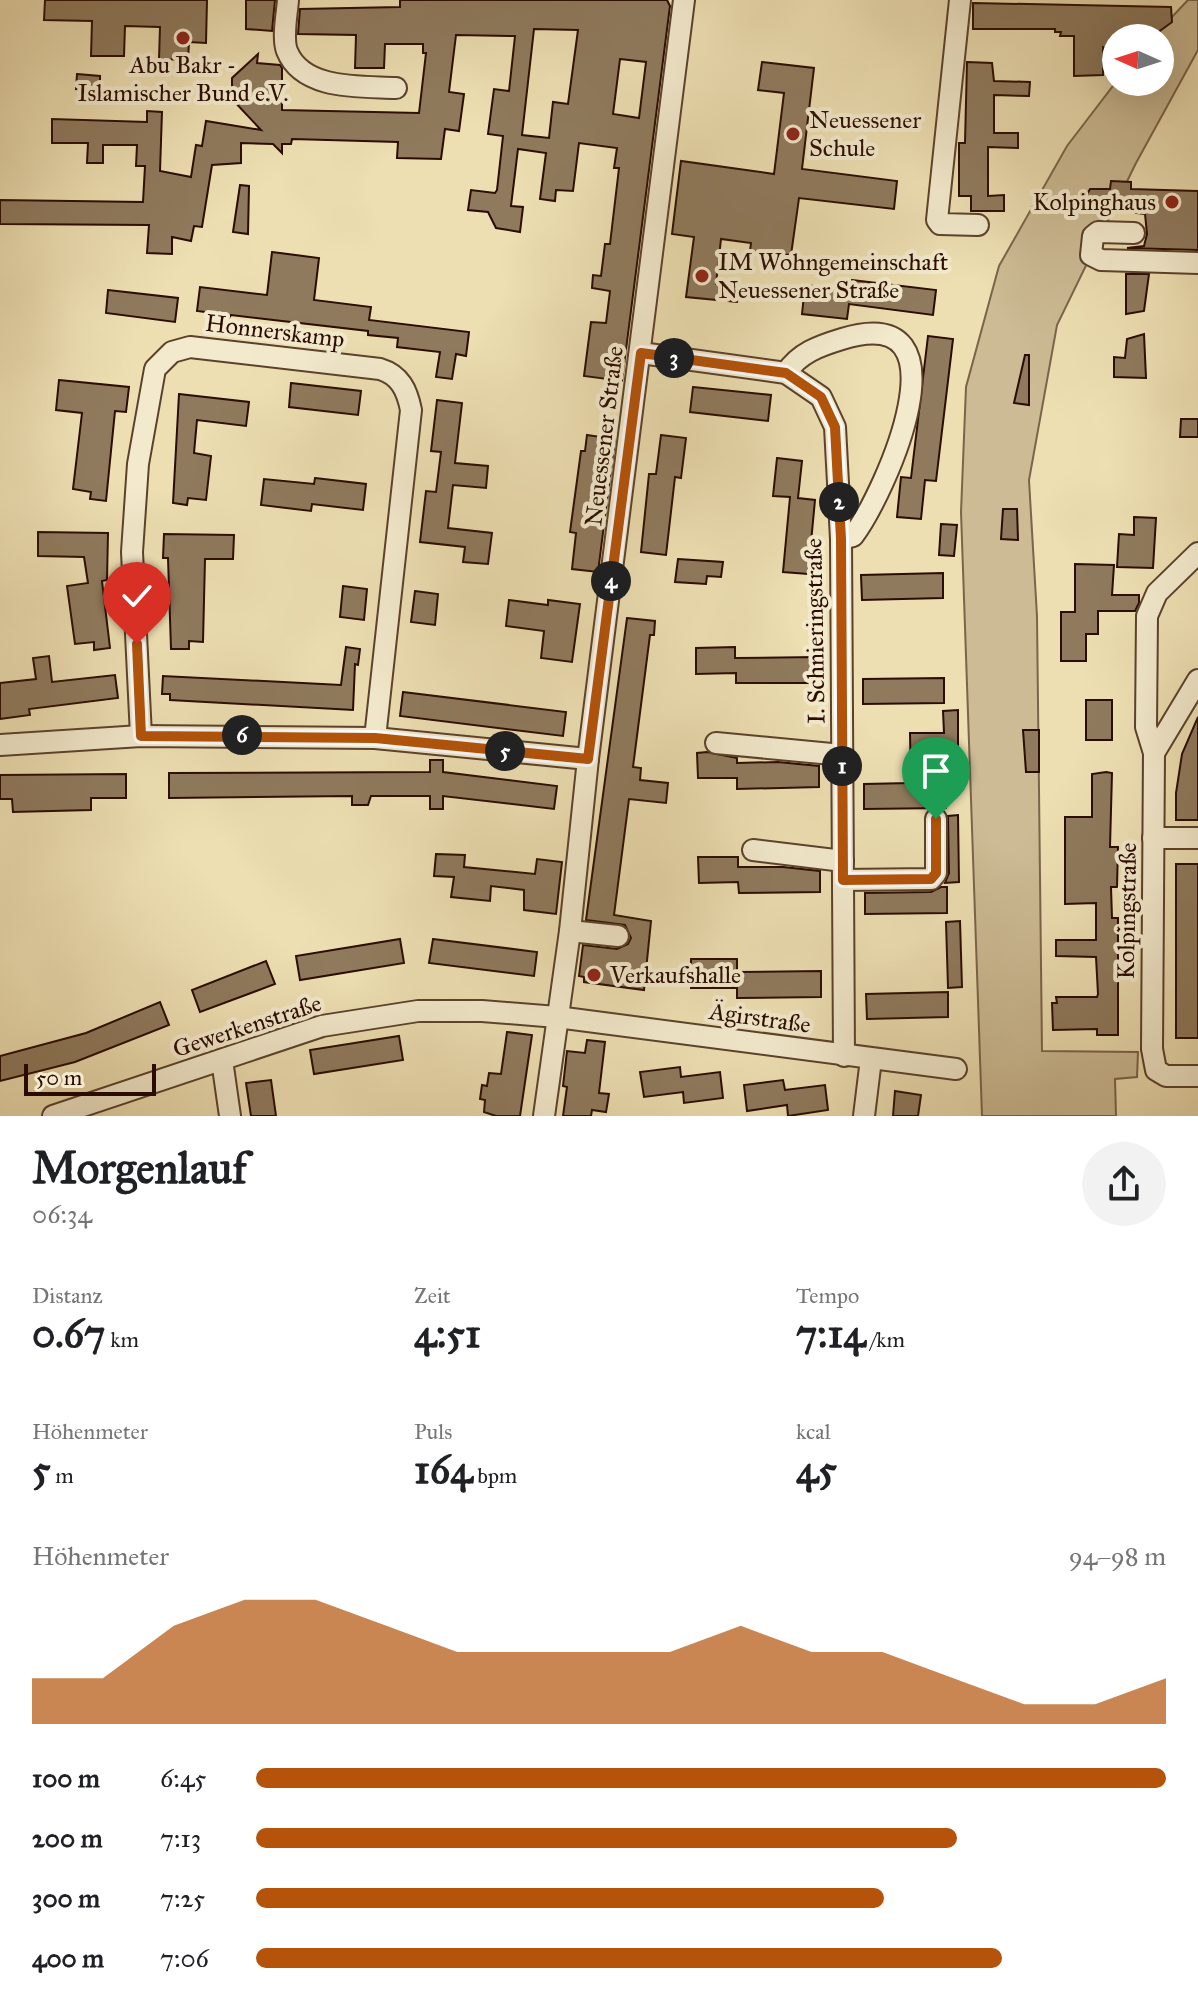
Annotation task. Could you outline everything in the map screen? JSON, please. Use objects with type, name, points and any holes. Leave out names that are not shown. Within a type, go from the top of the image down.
[{"type":"street","points":[[288,0],[286,50],[302,70],[326,83],[396,88]]},
{"type":"street","name":"Neuessener Straße","points":[[544,1116],[570,931],[588,759],[684,0]]},
{"type":"street","points":[[960,0],[937,220],[940,224],[978,225]]},
{"type":"street","points":[[1134,233],[1098,232],[1093,236],[1091,255],[1101,260],[1198,263]]},
{"type":"street","points":[[786,373],[795,359],[821,345],[870,334],[895,339],[906,348],[911,360],[908,412],[894,462],[870,513],[853,536],[841,539]]},
{"type":"street","name":"Honnerskamp","points":[[141,736],[132,552],[138,464],[155,369],[172,352],[190,347],[380,369],[391,374],[407,392],[411,410],[375,738]]},
{"type":"street","name":"I. Schnieringstraße","points":[[641,353],[786,373],[821,397],[835,427],[841,539],[844,1056]]},
{"type":"street","name":"Kolpingstraße","points":[[1198,553],[1157,593],[1147,616],[1146,727],[1154,753],[1152,1049],[1156,1070],[1166,1076],[1198,1076]]},
{"type":"street","points":[[1154,753],[1198,680]]},
{"type":"street","points":[[0,745],[141,736],[375,738],[588,759]]},
{"type":"street","points":[[716,743],[842,755]]},
{"type":"street","points":[[753,850],[843,871],[931,879],[936,873],[936,819]]},
{"type":"street","points":[[1153,838],[1198,838]]},
{"type":"street","points":[[570,931],[618,936]]},
{"type":"street","name":"Gewerkenstraße","points":[[53,1116],[322,1026],[418,1011],[482,1011],[557,1017]]},
{"type":"street","name":"Ägirstraße","points":[[557,1017],[956,1069]]},
{"type":"street","points":[[864,1116],[871,1059]]},
{"type":"street","points":[[222,1060],[230,1116]]},
{"type":"shaded area","points":[[1188,0],[1198,0],[1198,50],[1174,94],[1174,24],[1165,24]]},
{"type":"shaded area","points":[[1105,96],[1173,96],[1136,163],[1057,325],[1029,480],[1037,616],[1042,1051],[1138,1052],[1137,1077],[1115,1079],[1116,1116],[982,1116],[961,512],[966,387],[999,266],[1067,146]]},
{"type":"building","points":[[45,0],[207,0],[206,43],[189,42],[188,60],[159,59],[160,27],[125,26],[124,56],[91,56],[92,21],[44,20]]},
{"type":"building","points":[[246,0],[275,0],[272,31],[246,29]]},
{"type":"building","points":[[400,0],[667,0],[670,6],[622,381],[584,376],[591,322],[606,323],[610,291],[592,288],[593,275],[601,276],[605,244],[610,244],[619,168],[614,168],[617,148],[579,143],[573,191],[556,190],[555,201],[540,199],[546,153],[518,149],[511,206],[523,207],[520,232],[496,228],[488,212],[468,210],[471,190],[495,193],[497,190],[503,136],[488,134],[494,89],[509,91],[515,36],[456,35],[449,92],[464,94],[459,131],[445,129],[441,159],[397,158],[398,142],[292,139],[291,144],[282,144],[282,153],[273,144],[241,143],[241,163],[212,165],[202,227],[194,226],[191,241],[172,237],[172,254],[147,253],[149,225],[0,224],[0,200],[143,202],[145,166],[136,166],[137,145],[103,145],[103,163],[87,163],[88,143],[52,143],[52,119],[147,122],[147,111],[162,112],[160,171],[191,177],[196,145],[202,146],[206,121],[261,130],[232,99],[232,78],[258,54],[257,63],[280,65],[282,68],[282,110],[419,113],[426,53],[423,53],[423,44],[385,44],[384,68],[355,68],[356,35],[298,34],[300,9],[400,7]],"holes":[[[534,29],[578,30],[568,104],[553,102],[549,138],[522,135]],[[620,59],[646,62],[639,118],[613,114]]]},
{"type":"building","points":[[973,3],[1171,7],[1172,22],[1169,24],[1102,24],[1102,75],[1074,76],[1074,36],[1060,36],[1061,32],[1055,32],[1055,29],[973,29]]},
{"type":"building","points":[[762,62],[814,68],[802,169],[897,181],[894,209],[799,198],[791,255],[750,251],[751,243],[721,239],[716,284],[739,288],[737,302],[686,297],[694,237],[672,234],[681,161],[774,174],[784,93],[758,90]]},
{"type":"building","points":[[967,62],[992,63],[994,81],[1030,82],[1029,96],[994,95],[994,133],[1018,133],[1018,148],[988,147],[988,196],[1004,195],[1004,211],[971,211],[971,196],[959,196],[959,143],[965,143]]},
{"type":"building","points":[[77,74],[100,76],[100,91],[76,89]]},
{"type":"building","points":[[1111,181],[1131,182],[1131,189],[1198,191],[1198,250],[1127,248],[1144,246],[1147,234],[1145,214],[1081,206],[1090,189],[1110,189]]},
{"type":"building","points":[[240,185],[249,186],[248,234],[233,232]]},
{"type":"building","points":[[272,252],[319,258],[314,300],[371,307],[369,320],[469,332],[466,356],[456,354],[452,379],[436,377],[440,352],[397,347],[398,338],[368,335],[368,331],[231,315],[224,325],[220,314],[197,311],[200,287],[267,295]]},
{"type":"building","points":[[1126,274],[1149,274],[1144,311],[1126,314]]},
{"type":"building","points":[[852,280],[936,290],[933,315],[849,304],[847,319],[802,314],[805,285],[851,290]]},
{"type":"building","points":[[108,290],[178,298],[175,322],[106,313]]},
{"type":"building","points":[[1144,334],[1146,378],[1114,377],[1114,357],[1125,358],[1127,339]]},
{"type":"building","points":[[928,336],[953,339],[936,481],[925,480],[921,519],[897,517],[901,477],[911,478]]},
{"type":"building","points":[[1025,355],[1029,355],[1029,405],[1014,403]]},
{"type":"building","points":[[59,380],[129,387],[126,412],[115,411],[106,501],[90,499],[91,492],[73,489],[82,413],[56,410]]},
{"type":"building","points":[[291,383],[361,391],[358,415],[289,407]]},
{"type":"building","points":[[693,387],[771,395],[768,421],[690,412]]},
{"type":"building","points":[[179,394],[249,402],[246,426],[197,420],[194,453],[211,456],[206,500],[188,498],[187,505],[173,503]]},
{"type":"building","points":[[437,400],[462,403],[455,463],[488,466],[486,488],[453,485],[448,528],[492,533],[488,564],[463,562],[465,547],[420,542],[426,491],[436,492],[441,452],[431,451]]},
{"type":"building","points":[[1181,419],[1198,419],[1198,437],[1180,437]]},
{"type":"building","points":[[587,435],[615,439],[598,572],[572,569],[576,533],[570,532],[581,451],[585,451]]},
{"type":"building","points":[[661,435],[686,438],[681,478],[675,477],[666,555],[641,552],[649,474],[656,474]]},
{"type":"building","points":[[777,458],[802,461],[798,498],[815,500],[808,574],[783,572],[790,497],[773,496]]},
{"type":"building","points":[[315,478],[366,484],[363,510],[312,504],[311,511],[261,505],[264,479],[314,484]]},
{"type":"building","points":[[1003,509],[1017,509],[1018,540],[1001,539]]},
{"type":"building","points":[[1134,517],[1156,518],[1153,568],[1117,567],[1119,534],[1134,535]]},
{"type":"building","points":[[941,524],[957,525],[954,556],[939,555]]},
{"type":"building","points":[[38,532],[108,533],[107,580],[102,581],[110,648],[94,650],[94,642],[75,644],[67,586],[88,583],[84,557],[38,556]]},
{"type":"building","points":[[164,534],[234,535],[233,559],[205,559],[203,642],[189,641],[189,649],[171,649],[168,558],[163,558]]},
{"type":"building","points":[[678,559],[723,562],[721,577],[707,576],[706,584],[675,582]]},
{"type":"building","points":[[1075,564],[1114,565],[1112,595],[1139,595],[1139,603],[1135,611],[1098,611],[1098,634],[1086,634],[1086,661],[1061,661],[1061,612],[1075,612]]},
{"type":"building","points":[[943,573],[943,598],[862,600],[861,575]]},
{"type":"building","points":[[343,586],[367,589],[364,620],[340,617]]},
{"type":"building","points":[[415,591],[438,594],[435,625],[411,622]]},
{"type":"building","points":[[509,600],[548,605],[548,600],[580,604],[572,662],[541,658],[544,631],[506,626]]},
{"type":"building","points":[[627,618],[655,621],[654,635],[650,635],[633,767],[641,768],[640,780],[668,783],[666,803],[629,799],[614,915],[651,921],[644,990],[584,982],[584,977],[579,976],[583,945],[617,949],[628,944],[631,938],[625,925],[586,920]]},
{"type":"building","points":[[346,647],[360,649],[358,665],[355,664],[353,710],[170,700],[170,694],[162,694],[163,676],[341,685]]},
{"type":"building","points":[[735,647],[735,658],[817,657],[817,683],[736,683],[736,673],[696,674],[696,648]]},
{"type":"building","points":[[49,656],[52,682],[115,675],[118,698],[29,709],[30,715],[0,719],[0,683],[36,679],[33,658]]},
{"type":"building","points":[[944,678],[944,703],[863,704],[863,679]]},
{"type":"building","points":[[403,692],[566,712],[563,736],[400,716]]},
{"type":"building","points":[[1086,700],[1112,700],[1112,740],[1086,740]]},
{"type":"building","points":[[958,710],[958,778],[946,778],[946,808],[864,809],[864,784],[911,783],[910,733],[944,733],[943,711]]},
{"type":"building","points":[[1198,717],[1198,820],[1176,820],[1176,793],[1182,754]]},
{"type":"building","points":[[1023,730],[1039,730],[1039,772],[1026,772]]},
{"type":"building","points":[[697,753],[737,758],[737,763],[778,762],[819,766],[819,787],[737,789],[737,778],[698,778]]},
{"type":"building","points":[[430,760],[443,760],[443,772],[557,786],[554,809],[443,796],[443,809],[430,809],[430,796],[371,796],[368,805],[352,805],[352,796],[169,798],[169,773],[430,772]]},
{"type":"building","points":[[1112,773],[1110,847],[1118,847],[1117,887],[1111,887],[1112,918],[1118,918],[1118,1035],[1097,1035],[1097,1029],[1053,1030],[1052,1003],[1057,1003],[1056,997],[1097,997],[1098,994],[1096,957],[1056,956],[1056,940],[1096,940],[1096,903],[1065,904],[1065,817],[1092,817],[1092,774]]},
{"type":"building","points":[[126,774],[126,798],[91,798],[91,810],[13,812],[12,799],[0,799],[0,775]]},
{"type":"building","points":[[958,815],[959,882],[945,883],[949,873],[948,816]]},
{"type":"building","points":[[436,854],[465,855],[464,867],[535,874],[537,859],[562,862],[556,914],[524,910],[524,890],[491,886],[490,901],[451,897],[454,877],[434,876]]},
{"type":"building","points":[[698,857],[738,857],[738,867],[820,871],[820,892],[739,893],[738,882],[699,883]]},
{"type":"building","points":[[1176,864],[1198,864],[1198,1038],[1176,1038]]},
{"type":"building","points":[[947,887],[947,913],[865,914],[865,893],[931,892]]},
{"type":"building","points":[[960,921],[962,987],[948,988],[946,922]]},
{"type":"building","points":[[400,939],[404,963],[300,980],[296,956]]},
{"type":"building","points":[[433,939],[537,952],[534,976],[429,963]]},
{"type":"building","points":[[691,959],[737,959],[737,972],[821,971],[821,997],[737,998],[737,988],[691,988]]},
{"type":"building","points":[[266,961],[275,984],[200,1012],[192,990]]},
{"type":"building","points":[[948,992],[948,1017],[867,1019],[866,994]]},
{"type":"building","points":[[160,1002],[169,1025],[75,1062],[0,1081],[0,1056],[86,1033]]},
{"type":"building","points":[[507,1032],[532,1035],[520,1116],[496,1116],[484,1112],[485,1100],[480,1099],[482,1085],[487,1086],[489,1073],[501,1074]]},
{"type":"building","points":[[399,1036],[403,1060],[314,1074],[310,1050]]},
{"type":"building","points":[[587,1040],[605,1042],[599,1093],[609,1094],[606,1112],[592,1110],[591,1116],[563,1116],[567,1051],[585,1053]]},
{"type":"building","points":[[680,1067],[681,1077],[720,1072],[723,1098],[684,1103],[683,1092],[644,1097],[640,1072]]},
{"type":"building","points":[[271,1080],[276,1116],[251,1116],[246,1083]]},
{"type":"building","points":[[783,1080],[785,1090],[825,1085],[828,1110],[788,1116],[787,1105],[747,1111],[744,1085]]},
{"type":"building","points":[[895,1091],[921,1095],[918,1116],[893,1116]]},
{"type":"place","name":"Abu Bakr - Islamischer Bund e.V.","points":[[183,38]]},
{"type":"place","name":"Neuessener Schule","points":[[793,134]]},
{"type":"place","name":"Kolpinghaus","points":[[1172,202]]},
{"type":"place","name":"IM Wohngemeinschaft Neuessener Straße","points":[[702,276]]},
{"type":"place","name":"Verkaufshalle","points":[[594,975]]},
{"type":"route","points":[[137,644],[141,736],[375,738],[588,759],[641,353],[786,373],[821,397],[835,427],[841,539],[843,880],[931,879],[936,873],[936,819]]}]
